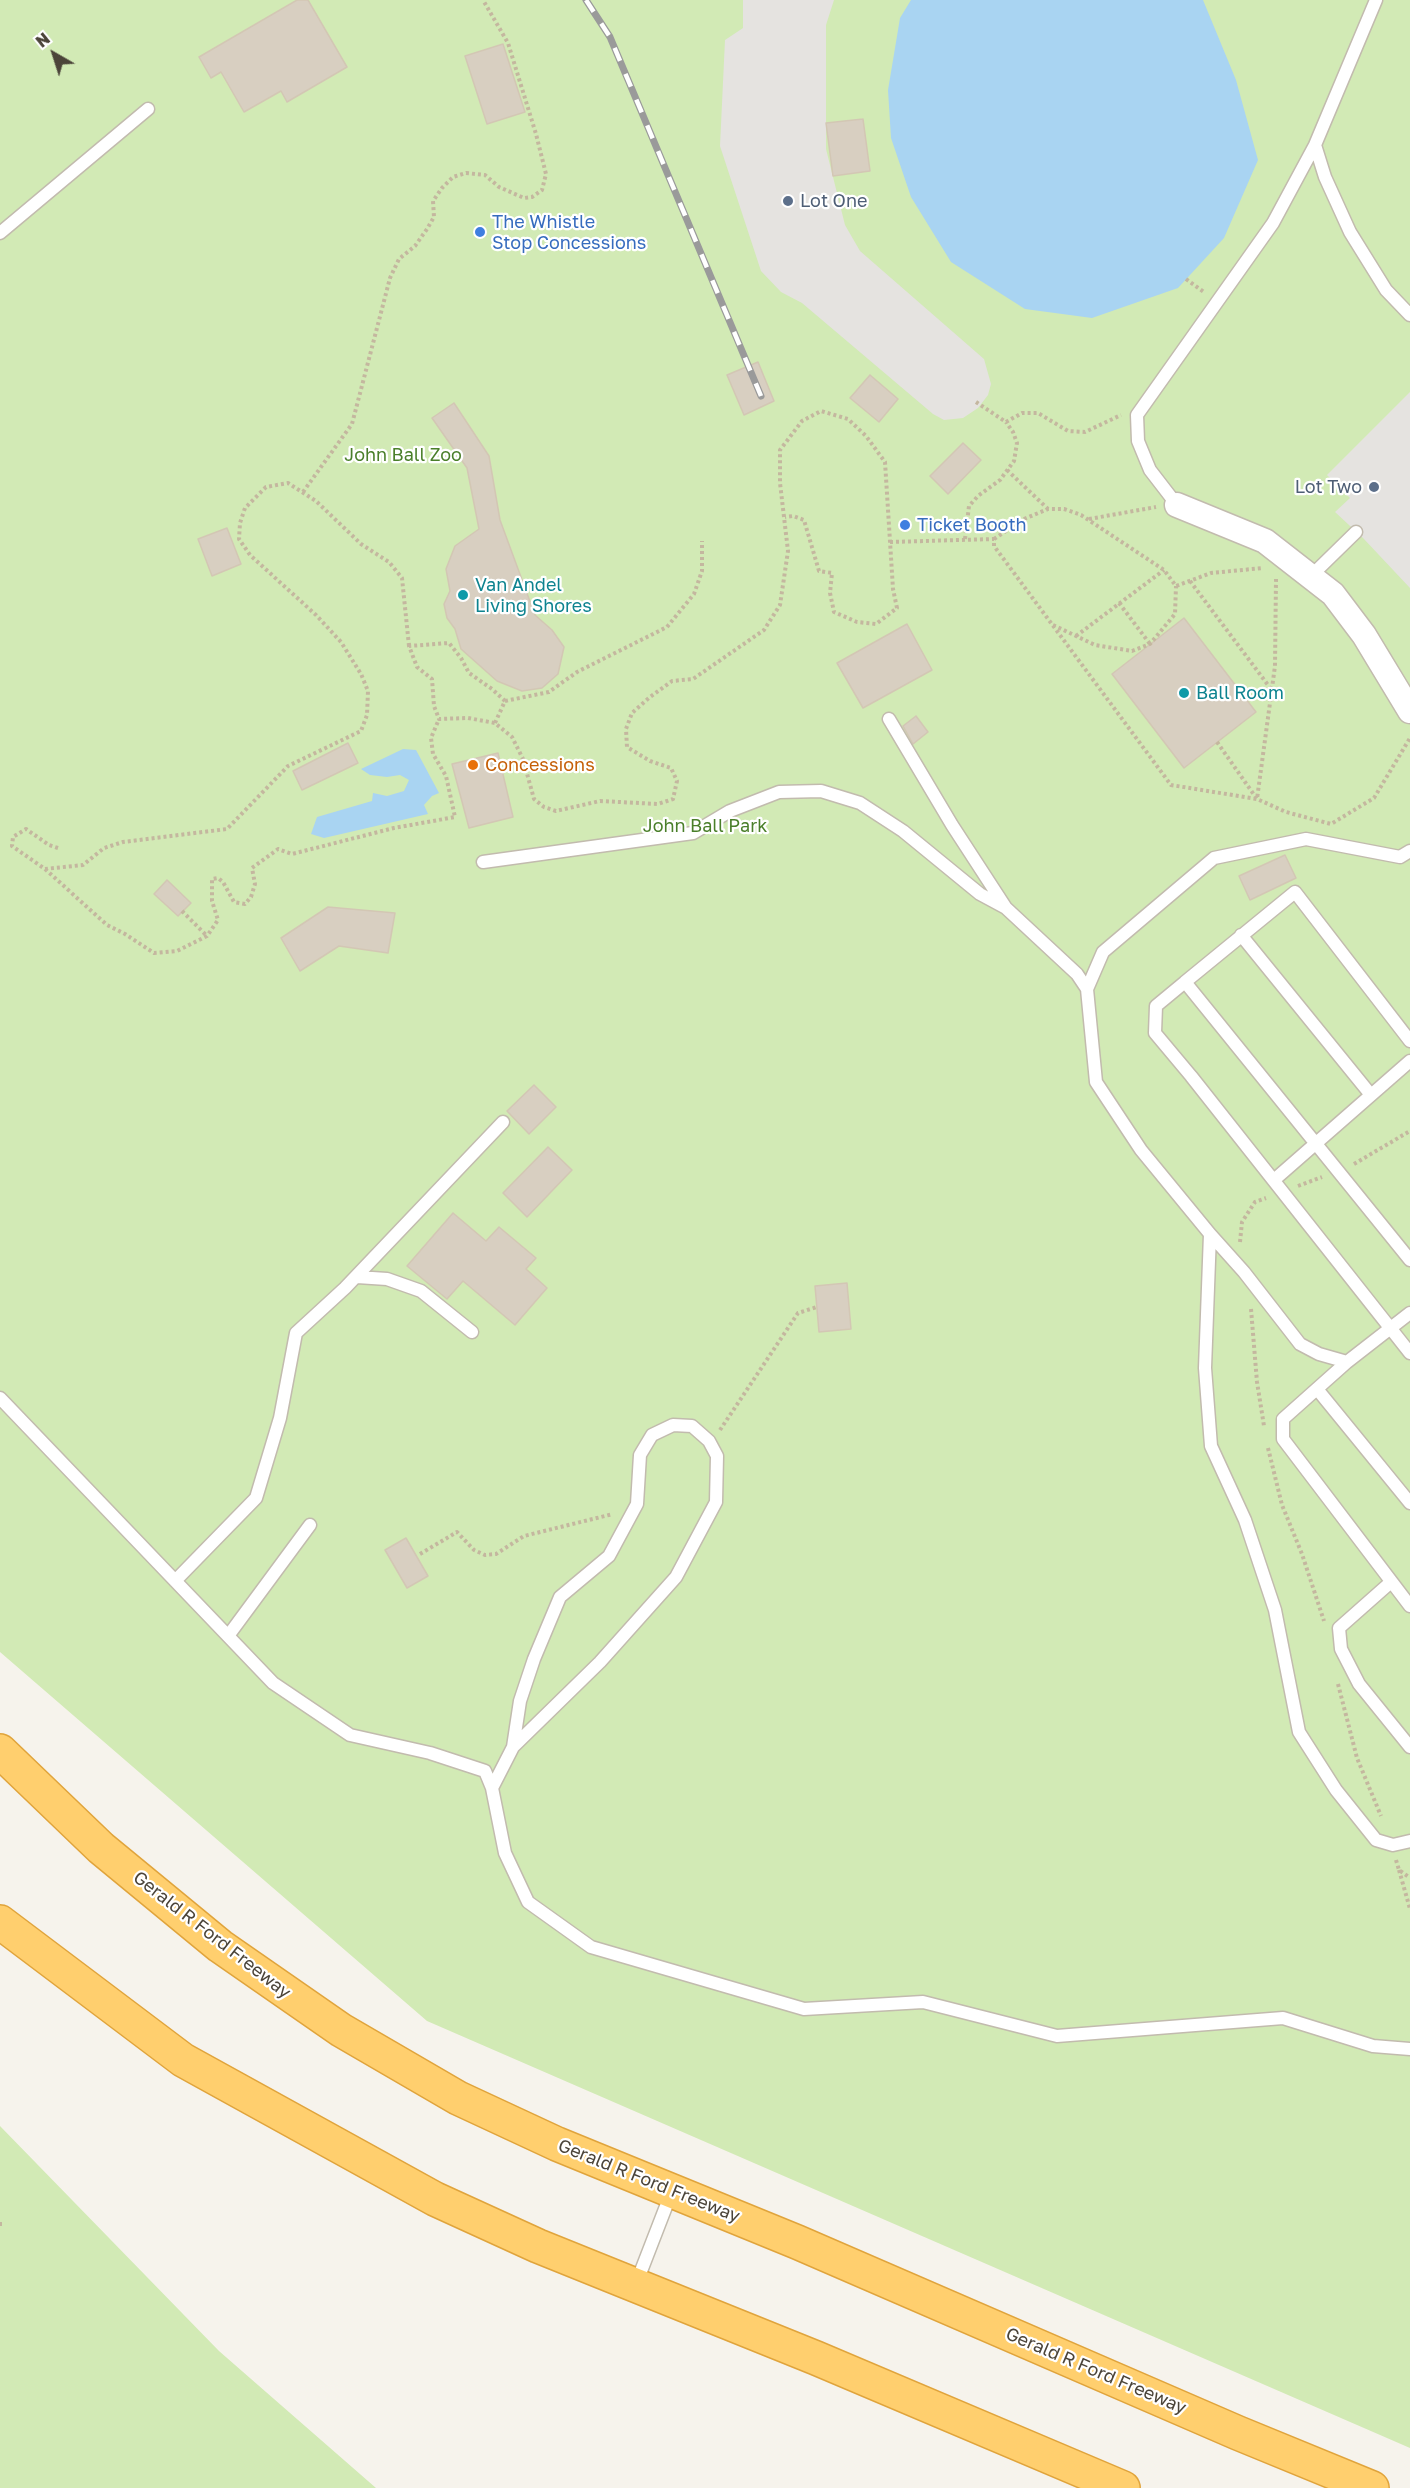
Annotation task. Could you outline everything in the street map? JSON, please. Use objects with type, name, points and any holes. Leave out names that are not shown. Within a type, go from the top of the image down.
[{"type":"highway","name":"Gerald R Ford Freeway","points":[[0,1751],[101,1848],[220,1946],[325,2019],[458,2098],[557,2144],[1372,2488]]},
{"type":"highway","points":[[0,1923],[183,2060],[435,2199],[538,2246],[816,2358],[1123,2488]]},
{"type":"street","points":[[1177,505],[1265,541],[1283,562],[1311,576],[1334,594],[1364,635],[1410,711]]},
{"type":"lane","points":[[1177,505],[1150,470],[1138,441],[1137,415],[1273,223],[1315,146],[1376,0]]},
{"type":"lane","points":[[0,233],[148,109]]},
{"type":"lane","points":[[1315,146],[1325,177],[1350,232],[1386,290],[1410,315]]},
{"type":"lane","points":[[1311,576],[1356,532]]},
{"type":"lane","points":[[890,719],[952,825],[1006,908],[1077,974],[1087,988],[1096,1082],[1142,1150],[1244,1272],[1300,1344],[1319,1354],[1347,1362]]},
{"type":"lane","points":[[483,862],[693,833],[730,811],[779,792],[820,791],[860,803],[903,831],[980,894],[1006,908]]},
{"type":"lane","points":[[1087,988],[1104,952],[1214,858],[1306,839],[1407,857]]},
{"type":"lane","points":[[1410,1041],[1295,892],[1156,1006],[1155,1033],[1410,1353]]},
{"type":"lane","points":[[1241,935],[1371,1095]]},
{"type":"lane","points":[[1185,982],[1410,1260]]},
{"type":"lane","points":[[1274,1180],[1410,1061]]},
{"type":"lane","points":[[175,1581],[256,1498],[280,1418],[296,1333],[357,1276],[503,1122]]},
{"type":"lane","points":[[1210,1234],[1205,1368],[1211,1446],[1245,1520],[1275,1610],[1299,1732],[1336,1790],[1376,1840],[1393,1845],[1410,1841]]},
{"type":"lane","points":[[357,1276],[387,1279],[421,1291],[472,1332]]},
{"type":"lane","points":[[1410,1313],[1347,1362],[1283,1419],[1283,1439],[1410,1606]]},
{"type":"lane","points":[[1317,1389],[1410,1503]]},
{"type":"lane","points":[[0,1398],[273,1683],[350,1735],[430,1753],[485,1771],[492,1788],[505,1853],[528,1902],[591,1947],[804,2009],[923,2002],[1057,2036],[1282,2018],[1373,2046],[1410,2049]]},
{"type":"lane","points":[[492,1788],[513,1747],[523,1691],[560,1597],[609,1556],[637,1504],[640,1455],[652,1435],[673,1425],[692,1426],[709,1441],[717,1456],[716,1502],[676,1577],[600,1662],[513,1747]]},
{"type":"lane","points":[[228,1636],[310,1525]]},
{"type":"lane","points":[[1391,1582],[1339,1628],[1341,1649],[1359,1684],[1410,1747]]},
{"type":"lane","points":[[635,2285],[672,2191]]},
{"type":"path","points":[[303,492],[352,424],[390,278],[399,259],[416,246],[434,217],[433,201],[442,188],[453,177],[466,173],[485,175],[499,187],[524,198],[532,197],[542,190],[546,174],[512,55],[508,43],[483,0]]},
{"type":"path","points":[[965,539],[969,506],[978,496],[1000,480],[1014,461],[1017,443],[1006,422],[976,402]]},
{"type":"path","points":[[439,719],[468,718],[495,723],[513,737],[523,759],[534,799],[544,807],[556,811],[600,801],[658,804],[673,799],[677,781],[671,768],[650,761],[627,747],[626,729],[632,713],[672,681],[693,679],[764,630],[780,605],[788,550],[780,483],[780,450],[802,421],[820,411],[848,419],[866,436],[885,462],[893,589],[897,608],[876,624],[857,622],[834,612],[830,593],[832,573],[819,571],[804,520],[794,516],[785,518]]},
{"type":"path","points":[[1006,422],[1022,413],[1038,413],[1068,431],[1085,432],[1119,415],[1137,415]]},
{"type":"path","points":[[1007,470],[1048,509]]},
{"type":"path","points":[[45,869],[83,865],[104,848],[123,843],[227,829],[288,766],[361,731],[367,715],[368,691],[361,674],[341,642],[316,615],[250,555],[239,539],[240,523],[245,508],[266,488],[288,483],[303,492],[316,501],[361,544],[389,562],[402,578],[409,646],[417,668],[432,680],[434,706],[439,719],[431,738],[433,754],[446,776],[455,817],[394,828],[291,854],[278,849],[252,868],[255,884],[251,897],[245,904],[234,902],[223,882],[218,878],[212,879],[212,901],[218,920],[207,936],[177,951],[154,953],[125,933],[107,925],[45,869],[12,846],[13,837],[26,829],[49,845],[58,848]]},
{"type":"path","points":[[1089,520],[1177,505]]},
{"type":"path","points":[[891,542],[994,539],[1024,519],[1048,509],[1064,509],[1089,520],[1164,570],[1176,586],[1175,614],[1150,644],[1132,651],[1095,645],[1052,624]]},
{"type":"path","points":[[994,539],[994,546],[1171,785],[1257,799],[1286,812],[1331,824],[1374,798],[1410,738]]},
{"type":"path","points":[[505,701],[549,692],[578,672],[667,627],[694,594],[702,571],[702,541]]},
{"type":"path","points":[[1176,586],[1211,573],[1264,568],[1283,562],[1275,666],[1257,799]]},
{"type":"path","points":[[1076,636],[1164,570]]},
{"type":"path","points":[[1190,581],[1272,689]]},
{"type":"path","points":[[1119,603],[1150,644]]},
{"type":"path","points":[[409,646],[449,643],[469,673],[492,688],[505,701]]},
{"type":"path","points":[[495,723],[505,701]]},
{"type":"path","points":[[1217,742],[1257,799]]},
{"type":"path","points":[[182,911],[207,936]]},
{"type":"path","points":[[709,1441],[718,1432],[798,1313],[817,1307]]},
{"type":"path","points":[[420,1554],[457,1532],[474,1550],[485,1555],[496,1554],[524,1536],[613,1514],[632,1514]]},
{"type":"path","points":[[1399,1870],[1410,1909]]},
{"type":"green space","name":"John Ball Park","points":[[0,0],[1410,0],[1410,2448],[427,2021],[0,1652]]},
{"type":"green space","points":[[0,2126],[219,2351],[376,2488],[0,2488]]},
{"type":"shaded area","name":"Lot One","points":[[743,0],[834,0],[826,25],[826,149],[845,225],[860,251],[984,359],[991,384],[988,395],[978,408],[963,418],[944,420],[933,414],[802,303],[781,292],[761,271],[720,146],[725,40],[743,28]]},
{"type":"shaded area","name":"Lot Two","points":[[1410,392],[1410,588],[1335,512],[1350,498],[1327,475]]},
{"type":"water","points":[[911,0],[1203,0],[1236,80],[1258,160],[1224,238],[1178,288],[1092,318],[1025,309],[951,262],[911,197],[891,138],[888,90],[900,18]]},
{"type":"water","points":[[403,749],[416,750],[439,793],[432,796],[424,805],[428,814],[324,838],[311,834],[317,817],[372,801],[373,793],[387,796],[404,791],[409,780],[400,775],[387,777],[370,775],[361,769]]},
{"type":"building","points":[[297,0],[308,0],[347,67],[287,102],[281,91],[244,112],[221,72],[211,78],[199,57]]},
{"type":"building","points":[[503,44],[525,112],[487,124],[465,56]]},
{"type":"building","points":[[863,119],[870,171],[833,176],[826,123]]},
{"type":"building","points":[[758,362],[774,401],[744,415],[727,375]]},
{"type":"building","points":[[870,375],[898,399],[879,422],[850,398]]},
{"type":"building","points":[[454,403],[489,456],[500,520],[535,615],[552,630],[564,647],[558,674],[542,688],[522,691],[497,681],[461,649],[455,629],[447,618],[444,604],[450,591],[446,569],[455,546],[479,529],[467,468],[432,418]]},
{"type":"building","points":[[963,443],[981,460],[948,494],[930,476]]},
{"type":"building","points":[[227,528],[241,564],[212,576],[198,539]]},
{"type":"building","name":"Ball Room","points":[[1184,618],[1256,712],[1184,768],[1112,674]]},
{"type":"building","points":[[907,624],[932,670],[863,708],[837,663]]},
{"type":"building","points":[[916,716],[928,732],[913,744],[903,726]]},
{"type":"building","points":[[348,743],[358,763],[302,790],[293,771]]},
{"type":"building","points":[[498,753],[513,817],[469,828],[452,764]]},
{"type":"building","points":[[1285,855],[1296,878],[1250,900],[1239,876]]},
{"type":"building","points":[[167,880],[191,903],[178,916],[154,894]]},
{"type":"building","points":[[328,907],[395,913],[388,953],[339,946],[300,971],[281,938]]},
{"type":"building","points":[[534,1085],[556,1107],[529,1134],[507,1111]]},
{"type":"building","points":[[548,1147],[572,1170],[527,1217],[503,1193]]},
{"type":"building","points":[[453,1213],[486,1241],[499,1227],[536,1258],[526,1269],[547,1288],[515,1325],[463,1281],[447,1299],[407,1266]]},
{"type":"building","points":[[847,1283],[851,1329],[819,1332],[815,1286]]},
{"type":"building","points":[[406,1538],[428,1576],[407,1588],[385,1550]]},
{"type":"railway","points":[[586,0],[610,37],[761,396]]},
{"type":"place","name":"Lot One","points":[[788,201]]},
{"type":"place","name":"The Whistle Stop Concessions","points":[[480,232]]},
{"type":"place","name":"Lot Two","points":[[1374,487]]},
{"type":"place","name":"Ticket Booth","points":[[905,525]]},
{"type":"place","name":"Van Andel Living Shores","points":[[463,595]]},
{"type":"place","name":"Ball Room","points":[[1184,693]]},
{"type":"place","name":"Concessions","points":[[473,765]]},
{"type":"park label","name":"John Ball Zoo","points":[[403,455]]}]
